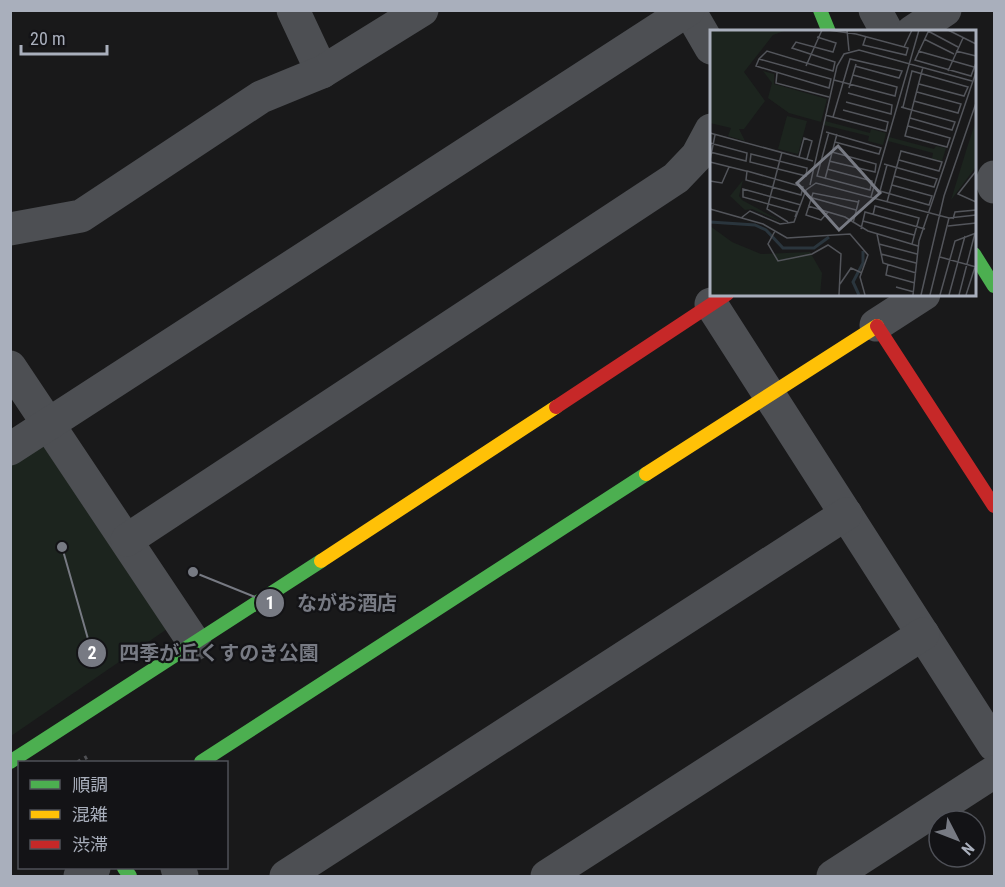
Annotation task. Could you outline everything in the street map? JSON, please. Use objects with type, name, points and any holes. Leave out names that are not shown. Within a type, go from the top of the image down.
[{"type":"street","points":[[293,10],[322,72]]},
{"type":"street","points":[[10,229],[81,216],[261,97],[322,72],[422,10]]},
{"type":"street","points":[[10,449],[688,10],[710,46]]},
{"type":"street","points":[[820,10],[828,30]]},
{"type":"street","points":[[875,10],[886,30]]},
{"type":"street","points":[[915,30],[945,10]]},
{"type":"street","points":[[127,540],[676,178],[697,156],[710,132]]},
{"type":"street","points":[[994,177],[992,182],[994,187]]},
{"type":"street","points":[[975,256],[994,286]]},
{"type":"street","points":[[203,761],[921,296]]},
{"type":"street","points":[[10,762],[195,644],[719,299],[769,394],[994,745]]},
{"type":"street","points":[[876,325],[994,506]]},
{"type":"street","points":[[10,367],[195,644]]},
{"type":"street","points":[[286,876],[846,514]]},
{"type":"street","points":[[547,876],[923,634]]},
{"type":"street","points":[[42,742],[51,756]]},
{"type":"street","points":[[833,876],[994,772]]},
{"type":"path","points":[[80,761],[87,757]]},
{"type":"shaded area","points":[[44,443],[167,629],[11,736],[11,466]]},
{"type":"traffic: fast","points":[[820,10],[828,30]]},
{"type":"traffic: fast","points":[[975,256],[994,286]]},
{"type":"traffic: fast","points":[[203,761],[646,474]]},
{"type":"traffic: fast","points":[[10,762],[321,561]]},
{"type":"traffic: fast","points":[[125,869],[130,876]]},
{"type":"traffic: slow","points":[[646,474],[877,326]]},
{"type":"traffic: slow","points":[[321,561],[556,407]]},
{"type":"traffic: jam","points":[[556,407],[724,296]]},
{"type":"traffic: jam","points":[[877,326],[994,506]]},
{"type":"place","name":"四季が丘くすのき公園","points":[[62,547]]},
{"type":"place","name":"ながお酒店","points":[[193,572]]}]
